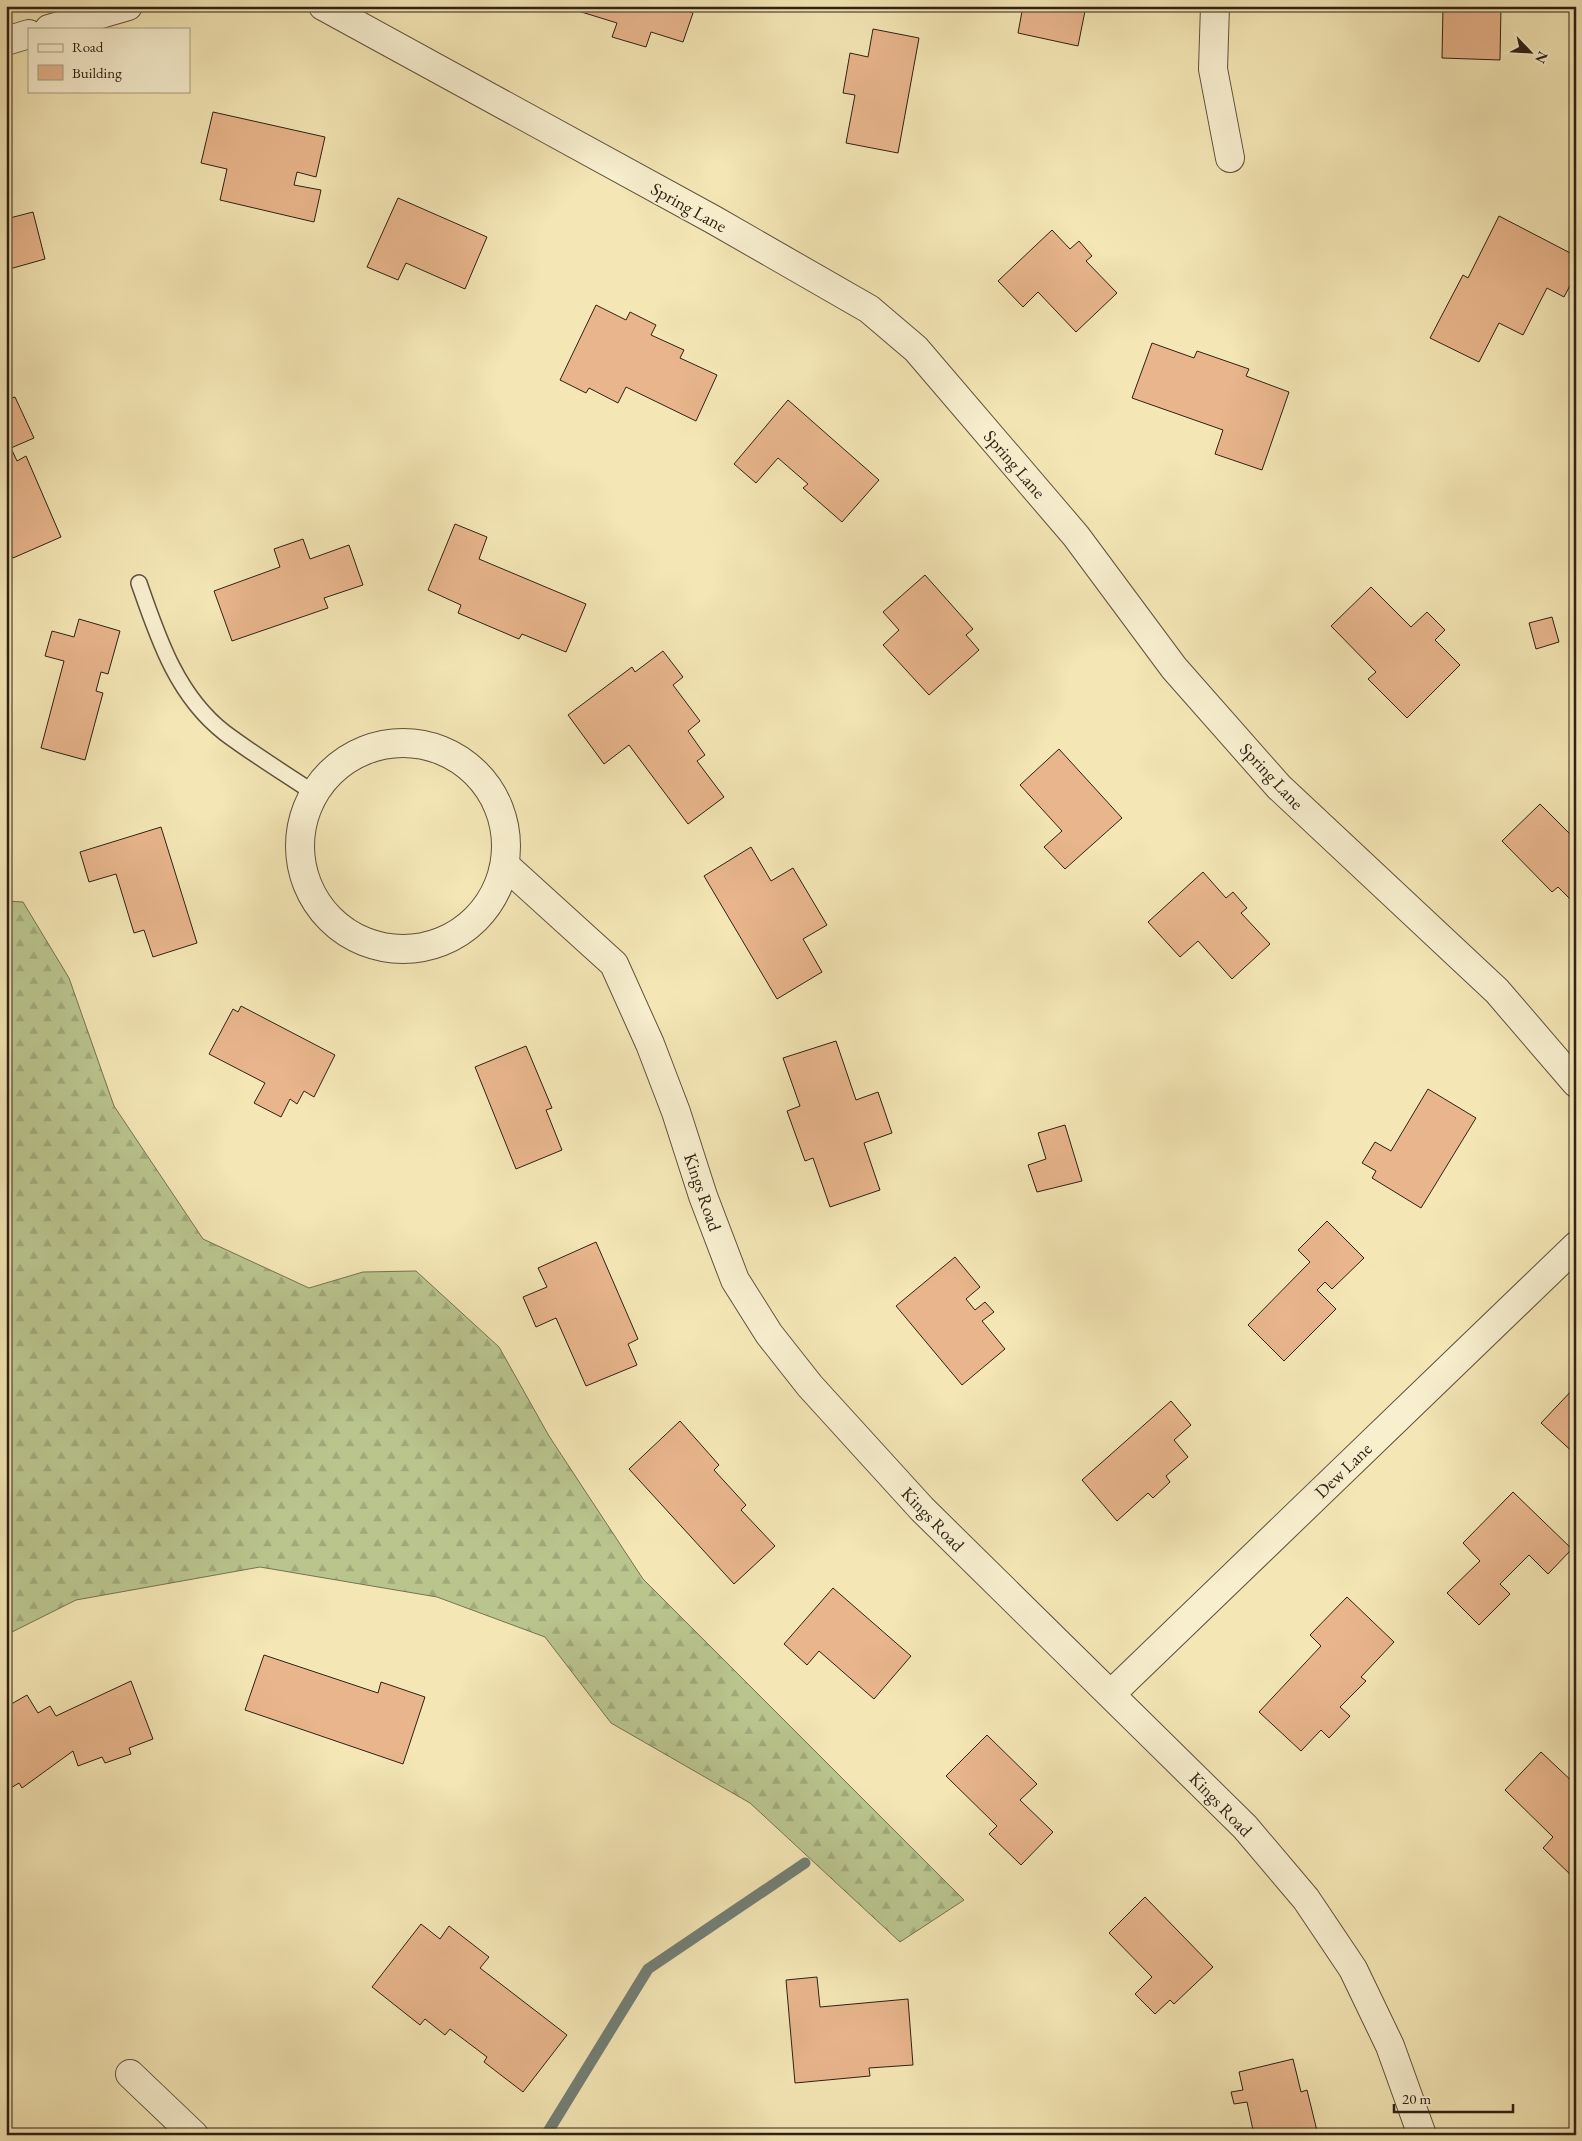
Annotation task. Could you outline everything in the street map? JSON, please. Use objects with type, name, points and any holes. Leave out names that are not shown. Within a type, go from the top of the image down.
[{"type":"street","points":[[51,28],[128,6]]},
{"type":"street","name":"Spring Lane","points":[[323,6],[714,220],[869,309],[916,349],[1076,536],[1174,668],[1279,787],[1496,992],[1576,1084]]},
{"type":"street","points":[[1215,6],[1214,69],[1230,158]]},
{"type":"street","points":[[6,41],[28,34]]},
{"type":"street","points":[[404,742],[440,748],[471,766],[494,795],[506,829],[506,865],[494,897],[474,922],[447,941],[415,950],[382,949],[351,937],[325,916],[308,888],[299,856],[301,824],[314,793],[337,765],[369,748],[404,742]]},
{"type":"street","name":"Kings Road","points":[[506,865],[614,964],[650,1044],[703,1196],[735,1280],[769,1334],[810,1386],[922,1509],[1245,1827],[1306,1899],[1353,1970],[1390,2046],[1422,2135]]},
{"type":"street","name":"Dew Lane","points":[[1111,1694],[1576,1246]]},
{"type":"street","points":[[130,2074],[194,2135]]},
{"type":"lane","points":[[139,583],[158,640],[175,674],[199,706],[224,732],[314,793]]},
{"type":"green space","points":[[6,901],[23,902],[69,978],[114,1106],[203,1239],[309,1288],[363,1272],[416,1271],[499,1347],[549,1436],[643,1579],[964,1900],[900,1942],[750,1803],[611,1723],[545,1637],[437,1597],[260,1567],[76,1600],[6,1635]]},
{"type":"building","points":[[576,6],[672,6],[693,13],[683,42],[651,32],[646,47],[612,37],[617,23],[575,10]]},
{"type":"building","points":[[1023,6],[1086,6],[1078,46],[1018,33]]},
{"type":"building","points":[[1443,6],[1501,6],[1500,60],[1442,58]]},
{"type":"building","points":[[873,29],[919,38],[898,153],[846,143],[855,95],[843,93],[850,53],[868,57]]},
{"type":"building","points":[[213,112],[325,137],[316,177],[297,172],[294,185],[321,190],[314,222],[220,200],[227,169],[201,163]]},
{"type":"building","points":[[398,198],[487,237],[465,289],[406,263],[398,280],[367,267]]},
{"type":"building","points":[[33,212],[45,259],[6,270],[6,219]]},
{"type":"building","points":[[1499,216],[1576,256],[1576,274],[1564,297],[1547,288],[1523,335],[1499,323],[1479,362],[1430,338],[1463,275],[1468,278]]},
{"type":"building","points":[[1052,230],[1070,249],[1079,241],[1092,256],[1086,261],[1117,293],[1076,332],[1038,292],[1023,307],[998,281]]},
{"type":"building","points":[[596,305],[626,320],[630,312],[656,325],[651,335],[684,350],[680,358],[717,375],[696,421],[626,387],[618,403],[589,388],[586,393],[560,380]]},
{"type":"building","points":[[1152,343],[1194,358],[1197,351],[1249,369],[1246,376],[1289,392],[1262,470],[1215,454],[1223,430],[1132,398]]},
{"type":"building","points":[[15,397],[34,438],[11,448],[17,461],[26,456],[61,537],[13,558],[6,542],[6,400]]},
{"type":"building","points":[[788,400],[879,480],[842,522],[803,488],[808,484],[778,458],[756,483],[734,464]]},
{"type":"building","points":[[455,524],[487,537],[479,559],[586,604],[566,652],[522,634],[519,639],[458,613],[461,605],[428,590]]},
{"type":"building","points":[[303,539],[310,559],[349,545],[363,585],[324,598],[328,608],[232,641],[214,591],[280,567],[274,549]]},
{"type":"building","points":[[925,575],[973,629],[966,635],[979,650],[929,695],[883,645],[899,630],[883,612]]},
{"type":"building","points":[[1371,587],[1411,627],[1427,612],[1445,630],[1435,640],[1460,665],[1407,718],[1368,679],[1376,672],[1331,626]]},
{"type":"building","points":[[1552,617],[1559,642],[1536,649],[1529,623]]},
{"type":"building","points":[[79,619],[120,631],[108,674],[101,672],[96,691],[103,693],[85,760],[41,748],[64,661],[45,656],[52,631],[74,637]]},
{"type":"building","points":[[663,651],[683,677],[673,685],[700,721],[688,731],[705,755],[697,761],[724,797],[688,824],[629,745],[604,764],[568,715],[632,667],[635,672]]},
{"type":"building","points":[[1059,749],[1122,818],[1065,869],[1044,847],[1062,831],[1020,785]]},
{"type":"building","points":[[1540,804],[1576,840],[1576,905],[1558,887],[1552,892],[1502,841]]},
{"type":"building","points":[[161,827],[197,943],[153,957],[144,930],[134,933],[116,874],[89,882],[80,852]]},
{"type":"building","points":[[751,847],[771,881],[793,868],[827,925],[803,939],[822,972],[777,999],[704,876]]},
{"type":"building","points":[[1203,872],[1226,898],[1233,892],[1247,908],[1241,913],[1270,944],[1232,979],[1198,941],[1180,957],[1148,922]]},
{"type":"building","points":[[241,1006],[335,1055],[314,1097],[304,1091],[297,1104],[290,1099],[281,1117],[254,1103],[265,1083],[209,1054],[233,1009],[238,1012]]},
{"type":"building","points":[[836,1041],[856,1100],[878,1092],[892,1133],[864,1143],[880,1190],[830,1207],[813,1158],[805,1161],[787,1111],[800,1106],[783,1058]]},
{"type":"building","points":[[526,1046],[552,1108],[546,1110],[562,1150],[516,1169],[475,1067]]},
{"type":"building","points":[[1428,1089],[1476,1118],[1421,1208],[1372,1178],[1376,1171],[1362,1163],[1375,1142],[1391,1151]]},
{"type":"building","points":[[1065,1125],[1082,1181],[1037,1192],[1028,1165],[1046,1159],[1038,1133]]},
{"type":"building","points":[[1327,1221],[1364,1258],[1332,1289],[1325,1282],[1317,1290],[1336,1309],[1284,1361],[1248,1325],[1310,1262],[1298,1250]]},
{"type":"building","points":[[596,1242],[638,1339],[628,1344],[637,1365],[586,1386],[556,1318],[536,1327],[523,1297],[547,1287],[538,1268]]},
{"type":"building","points":[[955,1257],[980,1287],[966,1299],[975,1310],[985,1302],[994,1312],[982,1321],[1005,1349],[962,1385],[896,1306]]},
{"type":"building","points":[[1576,1386],[1576,1455],[1541,1423]]},
{"type":"building","points":[[1171,1401],[1191,1425],[1174,1440],[1188,1457],[1166,1476],[1170,1482],[1153,1498],[1148,1493],[1117,1521],[1082,1480]]},
{"type":"building","points":[[680,1421],[719,1465],[714,1470],[746,1505],[741,1510],[775,1546],[734,1584],[629,1469]]},
{"type":"building","points":[[1513,1492],[1572,1549],[1548,1574],[1529,1555],[1500,1584],[1510,1594],[1479,1625],[1447,1593],[1480,1561],[1463,1543]]},
{"type":"building","points":[[833,1588],[911,1656],[874,1699],[819,1651],[807,1665],[784,1644]]},
{"type":"building","points":[[1347,1597],[1394,1642],[1361,1677],[1366,1681],[1340,1707],[1350,1716],[1329,1738],[1321,1730],[1301,1751],[1259,1712],[1321,1646],[1310,1635]]},
{"type":"building","points":[[264,1655],[378,1693],[381,1682],[425,1697],[403,1764],[245,1710]]},
{"type":"building","points":[[131,1681],[153,1739],[129,1748],[131,1754],[105,1763],[102,1757],[78,1766],[73,1751],[22,1788],[19,1783],[6,1791],[6,1707],[27,1695],[38,1713],[50,1706],[56,1716]]},
{"type":"building","points":[[987,1735],[1037,1784],[1020,1800],[1053,1832],[1021,1865],[989,1834],[997,1826],[946,1776]]},
{"type":"building","points":[[1541,1752],[1576,1785],[1576,1880],[1543,1848],[1553,1837],[1505,1790]]},
{"type":"building","points":[[1145,1897],[1213,1967],[1174,2004],[1170,2000],[1155,2014],[1135,1994],[1152,1977],[1109,1933]]},
{"type":"building","points":[[421,1924],[440,1939],[449,1926],[489,1957],[480,1968],[567,2035],[523,2092],[484,2062],[487,2057],[450,2029],[445,2035],[425,2019],[420,2025],[372,1987]]},
{"type":"building","points":[[817,1977],[820,2007],[908,1999],[913,2065],[869,2068],[870,2076],[795,2083],[786,1980]]},
{"type":"building","points":[[1293,2059],[1301,2092],[1307,2090],[1318,2135],[1238,2135],[1238,2133],[1253,2130],[1247,2102],[1234,2104],[1231,2092],[1243,2090],[1239,2072]]},
{"type":"waterway","points":[[546,2135],[648,1969],[805,1863]]}]
